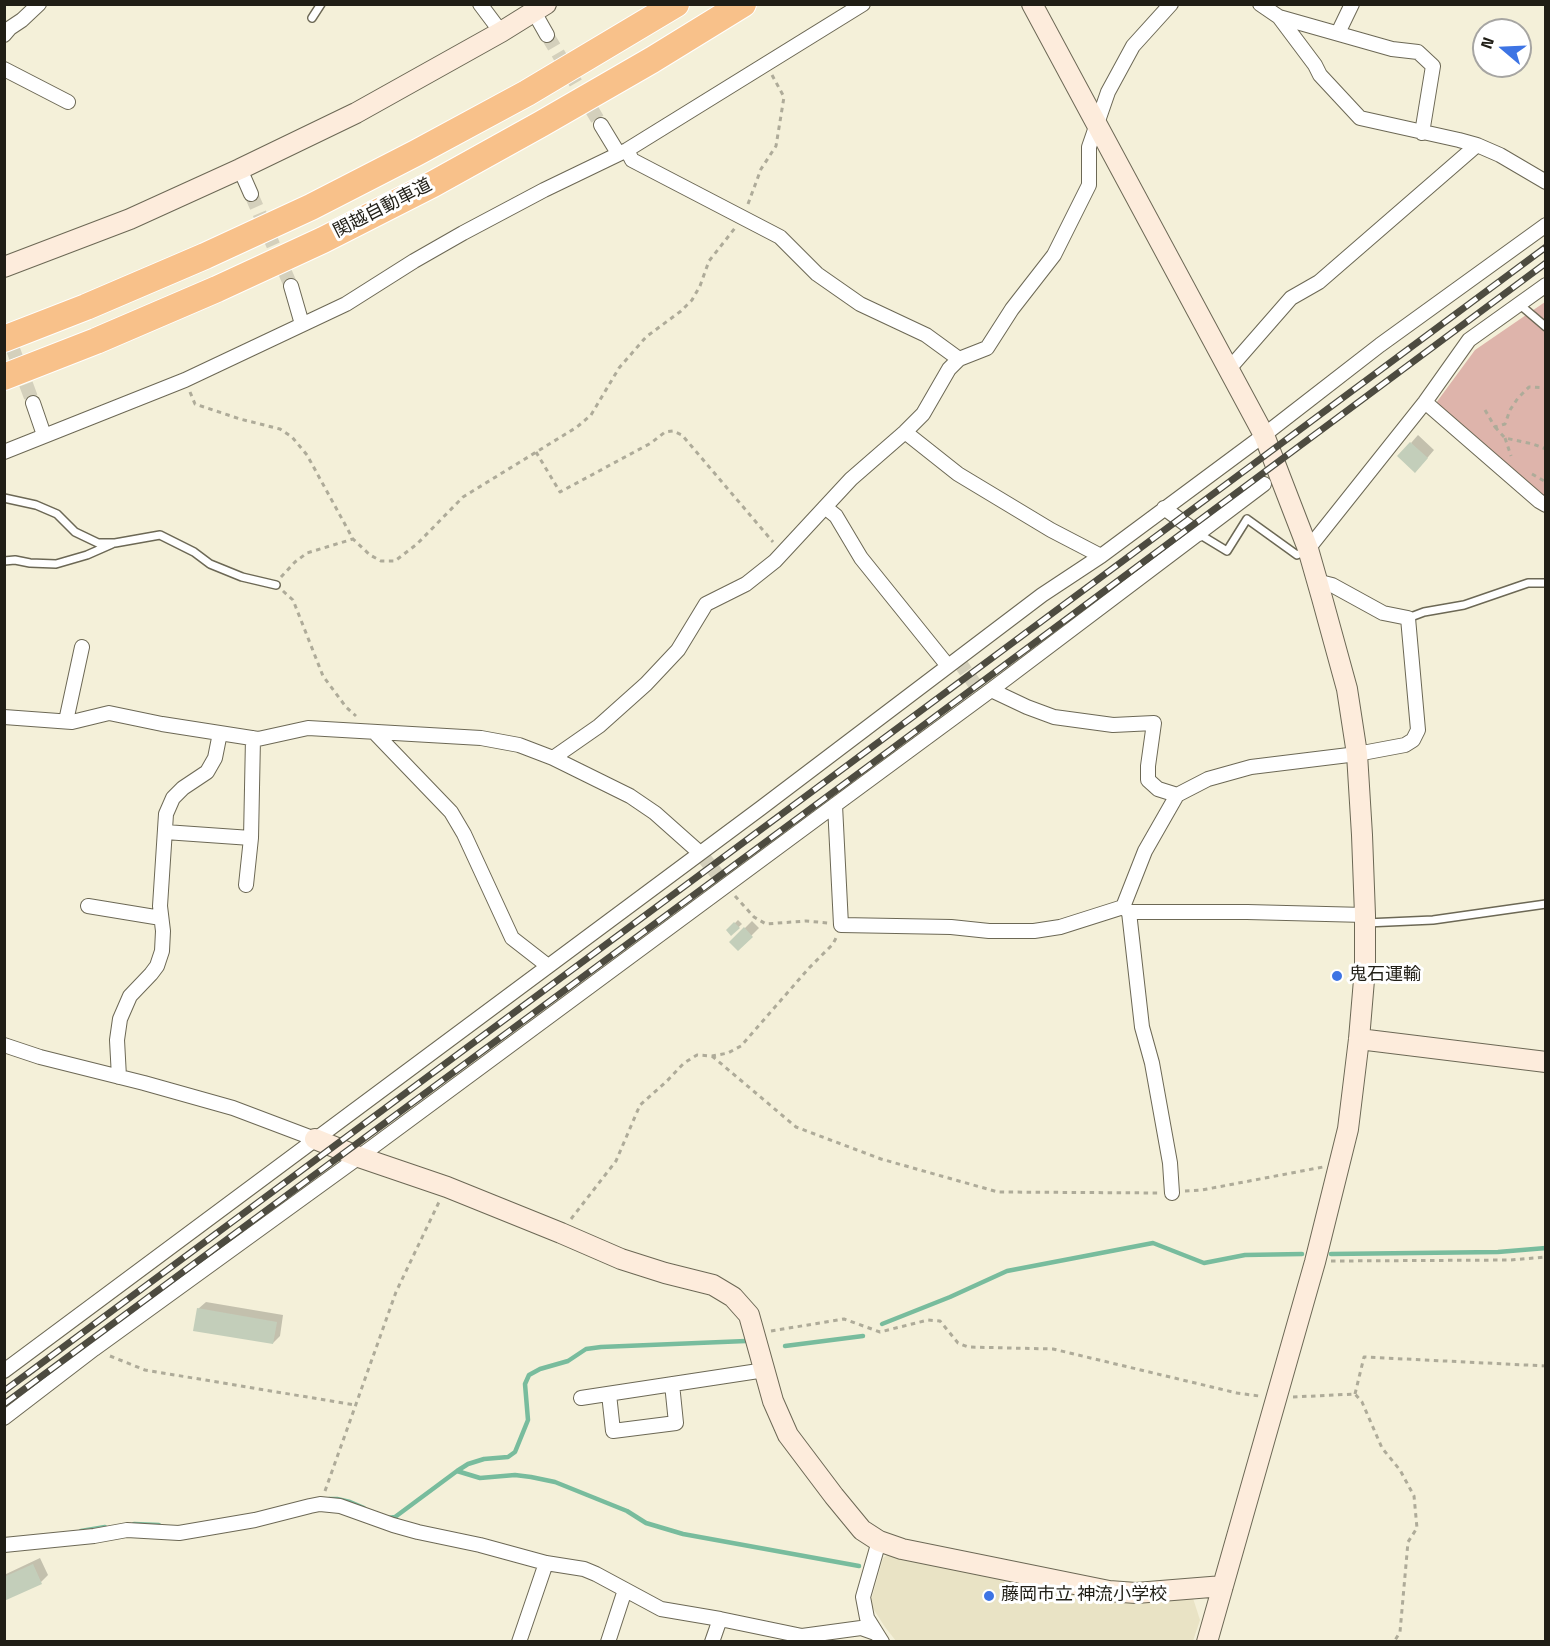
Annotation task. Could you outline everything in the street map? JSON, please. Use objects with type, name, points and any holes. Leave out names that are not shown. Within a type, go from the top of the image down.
[{"type":"highway","name":"関越自動車道","points":[[4,339],[205,256],[310,207],[526,93],[676,4]]},
{"type":"highway","name":"関越自動車道","points":[[4,377],[217,290],[323,240],[433,184],[541,124],[743,4]]},
{"type":"street","points":[[4,35],[39,4]]},
{"type":"street","points":[[480,4],[501,32]]},
{"type":"street","points":[[4,452],[184,380],[346,304],[463,233],[622,151],[863,4]]},
{"type":"street","points":[[1032,4],[1096,127],[1264,435],[1308,549],[1347,689],[1357,754],[1362,836],[1365,968],[1348,1129],[1315,1262],[1207,1641]]},
{"type":"street","points":[[553,758],[599,726],[646,684],[678,650],[706,604],[746,584],[783,553],[851,479],[923,414],[949,369],[959,358],[987,348],[1011,309],[1054,255],[1089,185],[1089,147],[1108,92],[1133,46],[1171,4]]},
{"type":"street","points":[[1260,4],[1279,17],[1320,75],[1360,118],[1477,145],[1500,155],[1545,182]]},
{"type":"street","points":[[1338,33],[1352,4]]},
{"type":"street","points":[[4,267],[130,219],[356,113],[540,8],[548,35]]},
{"type":"street","points":[[1279,17],[1392,49],[1418,52],[1432,66],[1422,133]]},
{"type":"street","points":[[4,19],[22,20]]},
{"type":"street","points":[[4,69],[68,102]]},
{"type":"street","points":[[601,125],[632,160],[780,237],[817,274],[860,304],[926,335],[959,358]]},
{"type":"street","points":[[1229,369],[1291,298],[1319,282],[1477,145]]},
{"type":"street","points":[[240,169],[250,194]]},
{"type":"street","points":[[4,1371],[700,853],[1042,595],[1101,556],[1264,435],[1380,345],[1545,225]]},
{"type":"street","points":[[1308,549],[1425,402],[1469,340],[1545,285]]},
{"type":"street","points":[[291,286],[302,324]]},
{"type":"street","points":[[1425,402],[1545,505]]},
{"type":"street","points":[[33,403],[44,435]]},
{"type":"street","points":[[905,432],[958,474],[1051,530],[1101,556]]},
{"type":"street","points":[[4,1418],[94,1349],[359,1157],[992,690],[1264,484]]},
{"type":"street","points":[[825,507],[836,516],[861,558],[948,666]]},
{"type":"street","points":[[1164,508],[1199,534]]},
{"type":"street","points":[[1172,1192],[1170,1162],[1154,1074],[1142,1027],[1126,909],[1145,851],[1177,795],[1208,779],[1251,767],[1357,754],[1405,745],[1413,740],[1418,730],[1408,618],[1383,613],[1332,585],[1316,581]]},
{"type":"street","points":[[66,721],[82,647]]},
{"type":"street","points":[[992,690],[1054,717],[1113,725],[1154,723],[1148,780],[1158,789],[1177,795]]},
{"type":"street","points":[[4,717],[72,722],[109,713],[253,738],[308,728],[481,738],[519,745],[553,758],[630,796],[655,813],[700,853]]},
{"type":"street","points":[[119,1077],[117,1040],[120,1018],[130,996],[157,966],[162,951],[163,931],[160,906],[166,814],[173,798],[183,788],[207,772],[215,758],[220,733]]},
{"type":"street","points":[[375,733],[451,812],[464,834],[512,938],[548,966]]},
{"type":"street","points":[[246,885],[251,838],[253,738]]},
{"type":"street","points":[[835,805],[841,925],[1034,931],[1060,927],[1126,909],[1247,912],[1365,919]]},
{"type":"street","points":[[165,832],[251,838]]},
{"type":"street","points":[[88,906],[161,918]]},
{"type":"street","points":[[1359,1039],[1545,1062]]},
{"type":"street","points":[[4,1045],[40,1057],[233,1108],[359,1157],[447,1187],[621,1259],[713,1285],[732,1297],[749,1315],[773,1401],[788,1435],[862,1530],[879,1541],[902,1549],[1109,1591],[1136,1593],[1223,1586]]},
{"type":"street","points":[[581,1398],[765,1370]]},
{"type":"street","points":[[609,1394],[613,1431],[676,1423],[672,1384]]},
{"type":"street","points":[[4,1545],[94,1536],[127,1530],[179,1533],[255,1520],[320,1504],[340,1506],[401,1527],[546,1563],[584,1569],[661,1609],[802,1636],[861,1628],[878,1637]]},
{"type":"street","points":[[878,1637],[867,1618],[863,1597],[879,1541]]},
{"type":"street","points":[[519,1641],[546,1563]]},
{"type":"street","points":[[608,1641],[626,1590]]},
{"type":"street","points":[[712,1641],[720,1619]]},
{"type":"lane","points":[[312,18],[321,4]]},
{"type":"lane","points":[[1519,304],[1545,330]]},
{"type":"lane","points":[[4,498],[36,505],[57,514],[75,532],[98,543],[115,543],[160,535],[194,552],[210,564],[261,583],[276,585]]},
{"type":"lane","points":[[1199,534],[1227,551],[1247,519],[1297,555],[1308,549]]},
{"type":"lane","points":[[4,561],[56,564],[87,555],[115,543]]},
{"type":"lane","points":[[1408,618],[1425,612],[1464,605],[1528,583],[1545,583]]},
{"type":"lane","points":[[1365,919],[1433,920],[1545,904]]},
{"type":"path","points":[[184,380],[195,404],[280,429],[292,437],[307,455],[353,539],[370,555],[381,561],[395,561],[417,544],[463,497],[577,427],[591,415],[619,368],[646,337],[692,300],[709,261],[744,218],[761,169],[776,146],[784,97],[765,64]]},
{"type":"path","points":[[1495,426],[1505,424],[1510,410],[1529,387],[1545,388]]},
{"type":"path","points":[[1485,410],[1505,438],[1511,458]]},
{"type":"path","points":[[536,452],[560,492],[651,442],[664,432],[673,431],[682,435],[783,553]]},
{"type":"path","points":[[1505,438],[1545,449]]},
{"type":"path","points":[[1526,470],[1545,482]]},
{"type":"path","points":[[353,539],[307,553],[295,562],[276,585],[293,600],[323,676],[346,707],[375,733]]},
{"type":"path","points":[[561,1233],[616,1161],[640,1105],[696,1054],[712,1056],[728,1053],[741,1046],[833,944],[841,925],[806,921],[766,924],[754,917],[726,885]]},
{"type":"path","points":[[712,1056],[796,1127],[880,1159],[999,1192],[1202,1190],[1319,1167],[1338,1168]]},
{"type":"path","points":[[320,1504],[396,1292],[447,1187]]},
{"type":"path","points":[[1315,1262],[1511,1260],[1545,1257]]},
{"type":"path","points":[[754,1334],[844,1319],[880,1332],[934,1320],[940,1321],[958,1344],[968,1347],[1053,1349],[1237,1393],[1276,1398],[1355,1394]]},
{"type":"path","points":[[94,1349],[145,1370],[355,1405]]},
{"type":"path","points":[[1355,1394],[1364,1357],[1545,1366]]},
{"type":"path","points":[[1355,1394],[1362,1402],[1382,1448],[1400,1470],[1414,1496],[1416,1528],[1408,1542],[1400,1632],[1394,1641]]},
{"type":"shaded area","points":[[1545,302],[1545,499],[1436,403],[1475,350]]},
{"type":"shaded area","name":"藤岡市立 神流小学校","points":[[891,1552],[1191,1592],[1200,1620],[1193,1641],[896,1641],[870,1604],[883,1558]]},
{"type":"building","points":[[1410,442],[1428,458],[1415,473],[1397,456]]},
{"type":"building","points":[[734,922],[740,928],[731,936],[726,930]]},
{"type":"building","points":[[744,927],[753,937],[738,951],[729,942]]},
{"type":"building","points":[[197,1308],[277,1322],[273,1344],[193,1331]]},
{"type":"building","points":[[33,1564],[42,1584],[4,1601],[4,1577]]},
{"type":"waterway","points":[[882,1324],[1007,1271],[1153,1243],[1204,1263],[1245,1255],[1302,1254]]},
{"type":"waterway","points":[[1331,1254],[1498,1252],[1546,1248]]},
{"type":"waterway","points":[[785,1346],[863,1336]]},
{"type":"waterway","points":[[388,1518],[395,1517],[468,1464],[484,1459],[508,1457],[515,1452],[528,1420],[525,1384],[529,1375],[540,1369],[568,1361],[586,1349],[746,1341]]},
{"type":"waterway","points":[[457,1471],[480,1478],[515,1475],[555,1482],[627,1511],[646,1523],[683,1534],[859,1566]]},
{"type":"waterway","points":[[329,1499],[350,1502],[364,1508]]},
{"type":"waterway","points":[[134,1524],[159,1525]]},
{"type":"waterway","points":[[81,1531],[105,1527]]},
{"type":"tunnel","points":[[547,35],[601,125]]},
{"type":"tunnel","points":[[251,194],[291,286]]},
{"type":"tunnel","points":[[4,325],[33,403]]},
{"type":"tunnel","points":[[958,660],[983,696]]},
{"type":"tunnel","points":[[700,853],[726,885]]},
{"type":"railway","points":[[4,1391],[1546,247]]},
{"type":"railway","points":[[4,1404],[1546,263]]},
{"type":"place","name":"鬼石運輸","points":[[1337,976]]},
{"type":"place","name":"藤岡市立 神流小学校","points":[[989,1596]]}]
